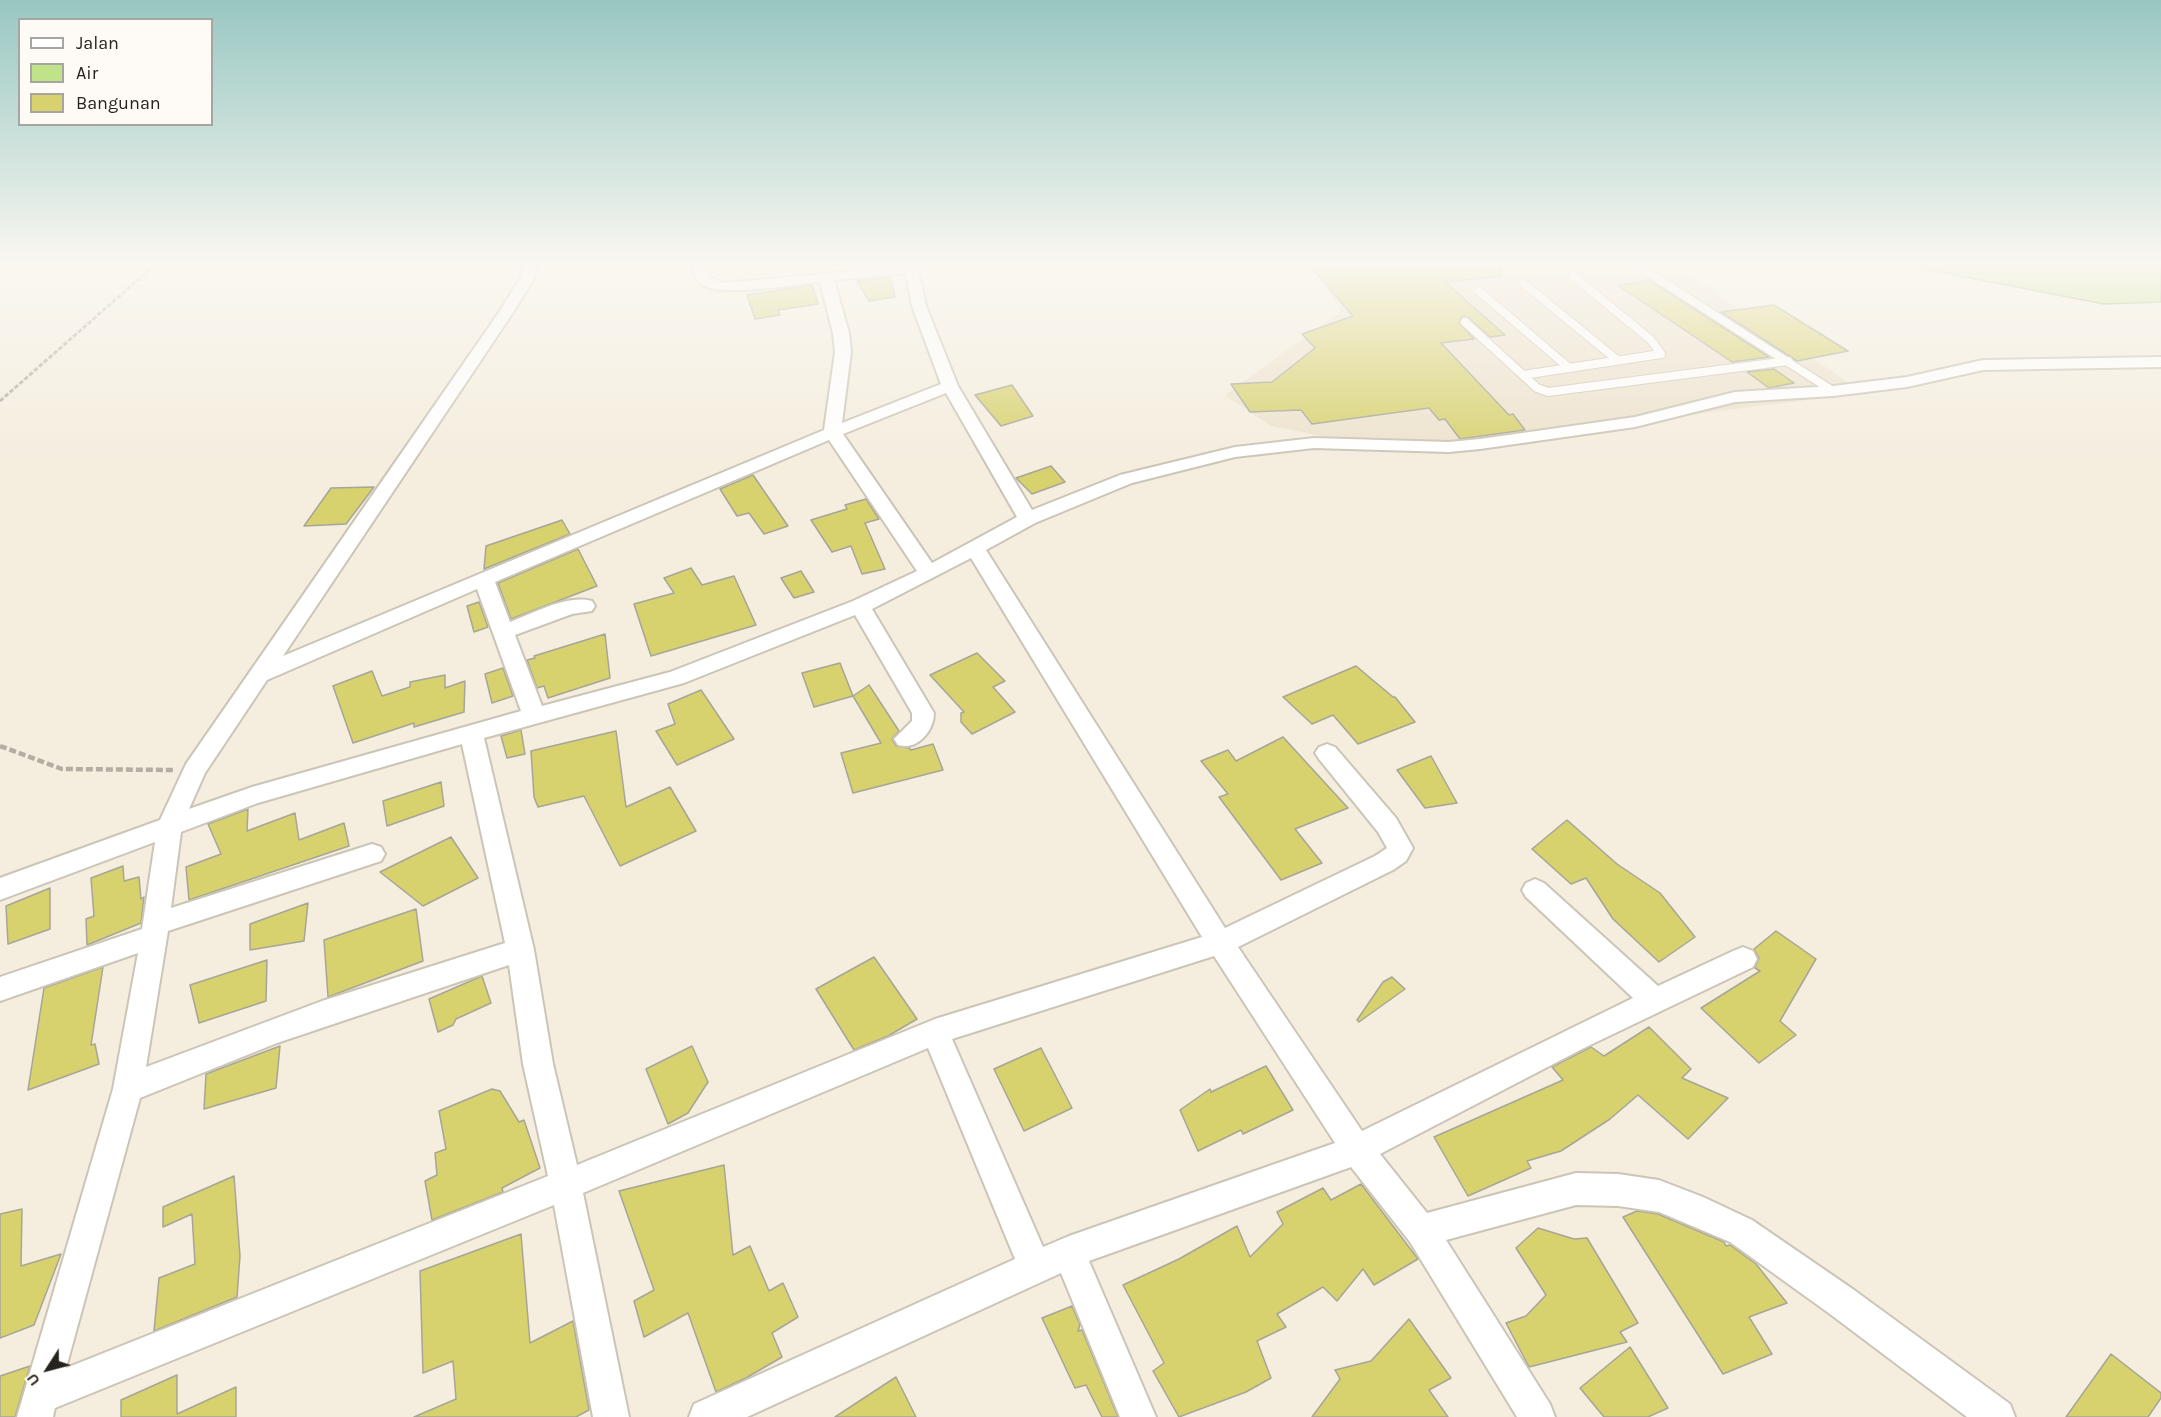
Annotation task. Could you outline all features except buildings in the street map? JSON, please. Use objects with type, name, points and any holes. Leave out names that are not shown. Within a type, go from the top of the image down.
[{"type":"street","points":[[37,1407],[128,1089],[155,930],[169,828],[194,770],[493,330]]},
{"type":"street","points":[[840,330],[843,352],[832,431],[929,573]]},
{"type":"street","points":[[928,330],[950,386],[1028,519]]},
{"type":"street","points":[[0,889],[252,796],[471,733],[676,678],[860,606],[929,573],[1028,519],[1126,479],[1235,452],[1314,443],[1449,447],[1480,444],[1635,422],[1735,397],[1833,391],[1907,382],[1983,365],[2161,362]]},
{"type":"street","points":[[256,676],[484,580],[667,499],[832,431],[950,386]]},
{"type":"street","points":[[975,548],[1220,943],[1357,1150],[1421,1231],[1536,1417]]},
{"type":"street","points":[[484,580],[534,716]]},
{"type":"street","points":[[503,632],[569,608],[585,606]]},
{"type":"street","points":[[860,606],[923,713],[923,724],[906,739]]},
{"type":"street","points":[[471,733],[520,950],[538,1064],[566,1185],[611,1417]]},
{"type":"street","points":[[37,1407],[935,1032],[1220,943],[1384,863],[1397,854],[1401,848],[1387,825],[1327,753]]},
{"type":"street","points":[[0,989],[155,930],[372,854]]},
{"type":"street","points":[[1535,890],[1654,1000]]},
{"type":"street","points":[[128,1089],[208,1054],[366,997],[520,950]]},
{"type":"street","points":[[707,1417],[1069,1252],[1357,1150],[1654,1000],[1743,959]]},
{"type":"street","points":[[935,1032],[1035,1267]]},
{"type":"street","points":[[1421,1231],[1576,1189],[1618,1190],[1666,1198],[1741,1232],[1842,1302],[1997,1417]]},
{"type":"street","points":[[1069,1252],[1138,1417]]},
{"type":"lane","points":[[1474,330],[1537,388],[1548,392],[1788,361]]},
{"type":"lane","points":[[1525,330],[1568,367]]},
{"type":"lane","points":[[1581,330],[1616,359]]},
{"type":"lane","points":[[1523,375],[1616,359],[1661,354],[1658,347],[1639,330]]},
{"type":"lane","points":[[1739,330],[1833,391]]},
{"type":"path","points":[[0,401],[81,330]]},
{"type":"path","points":[[0,746],[62,769],[194,770]]},
{"type":"shaded area","points":[[1315,330],[1770,330],[1864,393],[1397,451],[1271,426],[1225,395]]}]
